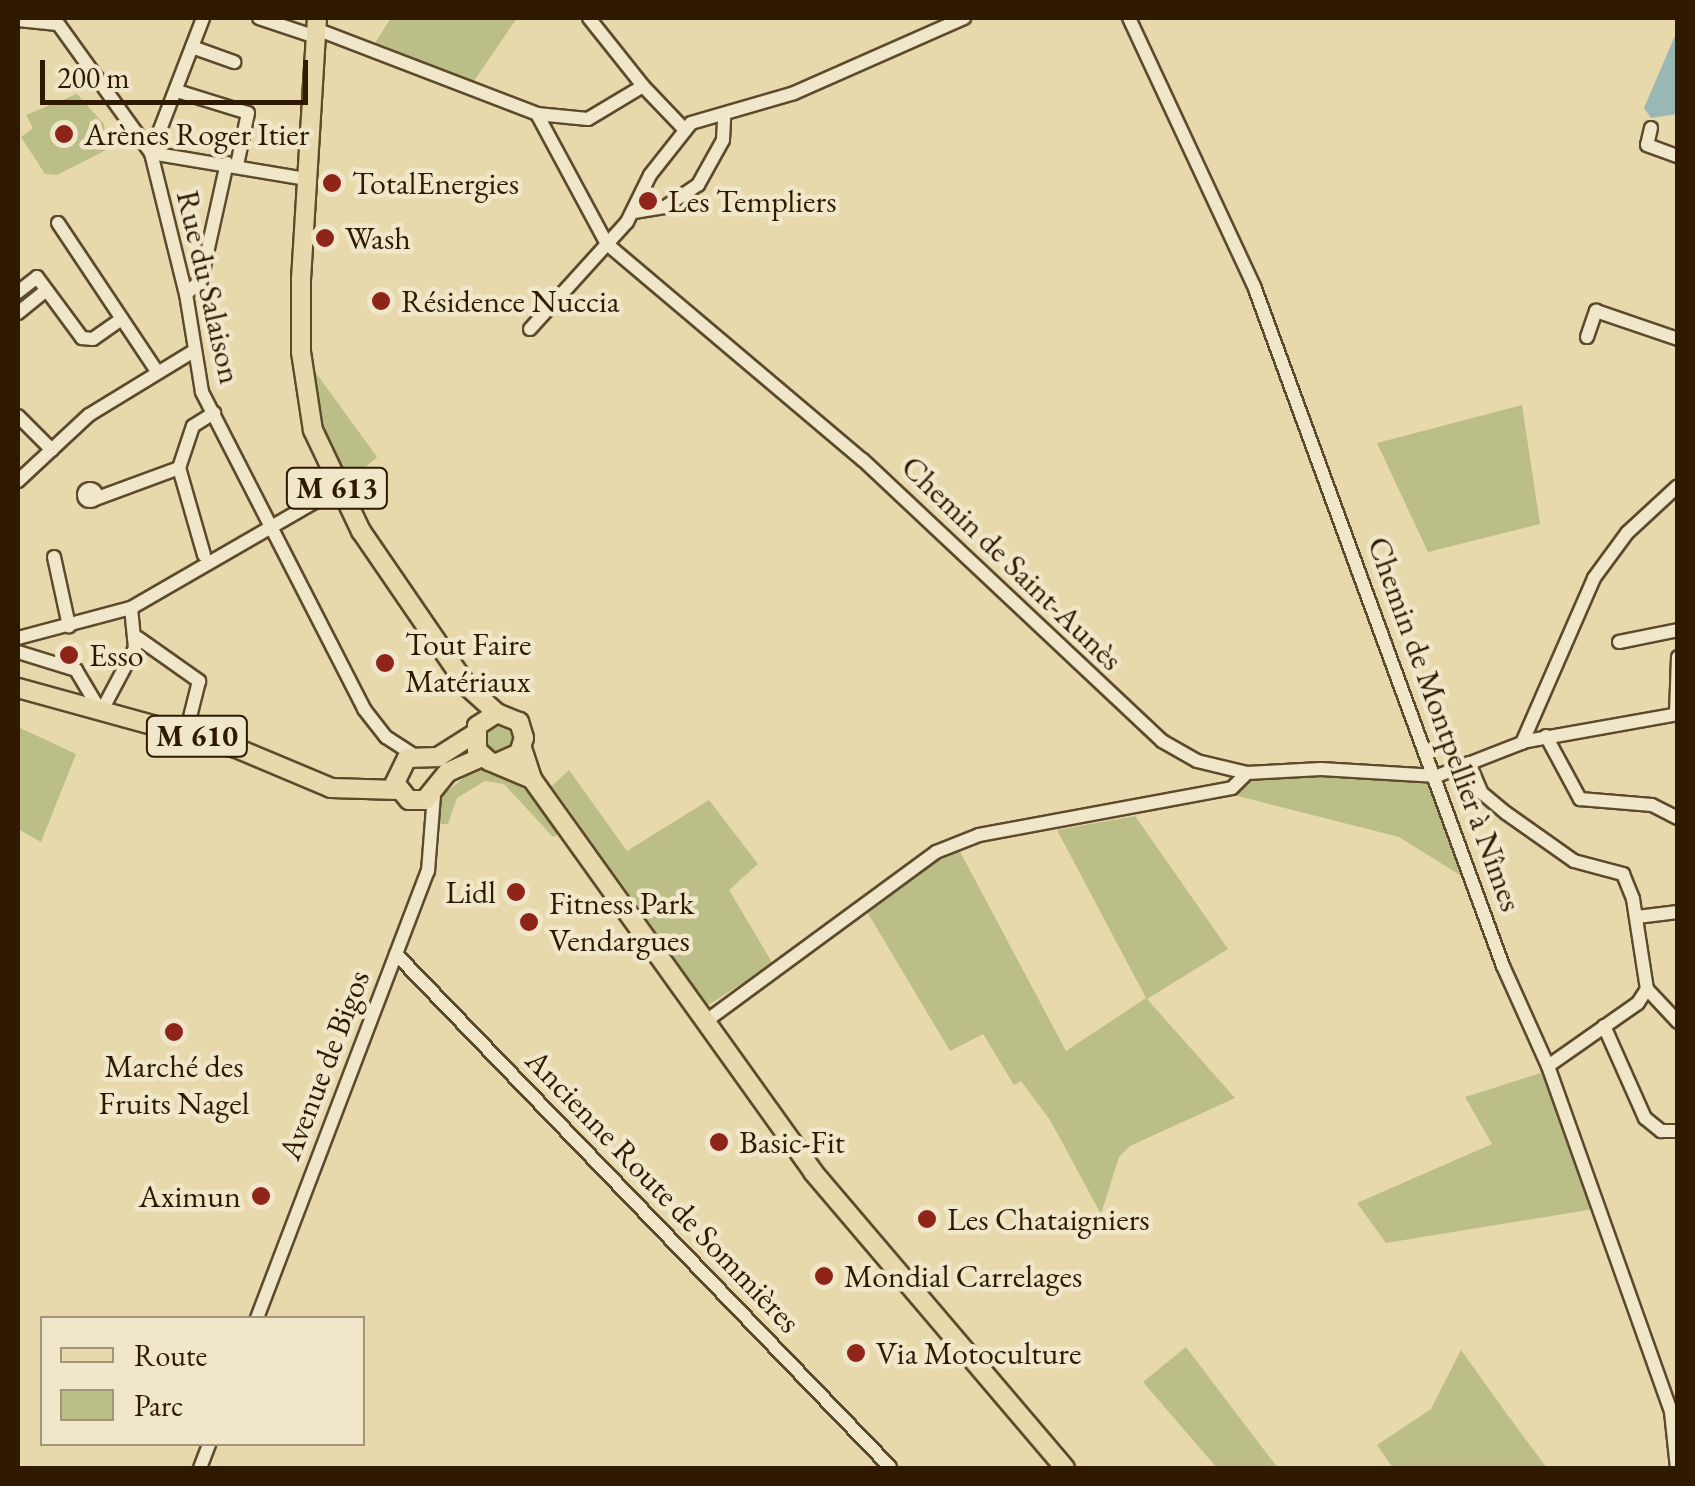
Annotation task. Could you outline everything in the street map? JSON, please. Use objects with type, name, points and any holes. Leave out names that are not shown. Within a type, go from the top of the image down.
[{"type":"main road","name":"M 613","points":[[316,28],[301,279],[305,394],[337,489],[468,686],[497,713]]},
{"type":"main road","name":"M 613","points":[[468,686],[475,730]]},
{"type":"main road","name":"M 610","points":[[18,688],[186,733],[331,788],[373,790],[397,778]]},
{"type":"main road","points":[[522,748],[430,791],[397,778],[422,757],[475,730],[497,713],[519,722],[532,780],[830,1195],[1066,1468]]},
{"type":"main road","points":[[475,730],[490,760],[532,780]]},
{"type":"main road","points":[[422,757],[430,791]]},
{"type":"street","points":[[203,18],[178,90],[150,153],[307,179]]},
{"type":"street","points":[[259,18],[316,28],[537,114],[588,119],[643,86]]},
{"type":"street","points":[[589,18],[643,86],[685,130]]},
{"type":"street","points":[[530,330],[634,212],[650,175],[685,130],[702,118],[724,118],[964,18]]},
{"type":"street","name":"Chemin de Montpellier à Nîmes","points":[[1129,18],[1254,286],[1437,776],[1503,966],[1548,1066],[1670,1412],[1677,1468]]},
{"type":"street","points":[[18,20],[54,21]]},
{"type":"street","name":"Rue du Salaison","points":[[54,21],[150,153],[186,294],[194,350],[214,413],[364,709],[386,736],[422,757]]},
{"type":"street","points":[[192,48],[234,62]]},
{"type":"street","points":[[178,90],[248,113],[200,280],[186,294]]},
{"type":"street","name":"Chemin de Saint-Aunès","points":[[537,114],[589,221],[608,244],[862,460],[1162,741],[1197,761],[1247,773],[1321,768],[1437,776]]},
{"type":"street","points":[[634,212],[665,206],[698,184],[723,140],[724,118]]},
{"type":"street","points":[[1651,128],[1647,145],[1678,156]]},
{"type":"street","points":[[58,223],[156,370]]},
{"type":"street","points":[[18,292],[37,277],[82,338],[93,339],[122,319]]},
{"type":"street","points":[[18,312],[46,290]]},
{"type":"street","points":[[1587,337],[1596,311],[1678,340]]},
{"type":"street","points":[[18,480],[89,415],[194,350]]},
{"type":"street","points":[[204,554],[179,468],[193,426],[214,413]]},
{"type":"street","points":[[18,416],[52,450]]},
{"type":"street","points":[[96,499],[179,468]]},
{"type":"street","points":[[1522,743],[1594,578],[1627,534],[1678,486]]},
{"type":"street","points":[[18,638],[132,608],[337,489]]},
{"type":"street","points":[[54,557],[69,626]]},
{"type":"street","points":[[101,712],[138,638],[132,608]]},
{"type":"street","points":[[1619,642],[1678,630]]},
{"type":"street","points":[[138,638],[199,682],[186,733]]},
{"type":"street","points":[[18,652],[76,670],[101,712]]},
{"type":"street","points":[[1437,776],[1546,736],[1677,714],[1678,658]]},
{"type":"street","name":"Rue du Salaison","points":[[386,736],[397,778]]},
{"type":"street","points":[[1546,736],[1580,799],[1652,805],[1678,818]]},
{"type":"street","points":[[1469,763],[1482,793],[1546,844],[1574,861],[1623,874],[1637,917],[1647,989],[1678,1022]]},
{"type":"street","points":[[706,1021],[936,852],[979,835],[1232,788],[1247,773]]},
{"type":"street","name":"Avenue de Bigos","points":[[259,1316],[428,871],[430,791]]},
{"type":"street","points":[[1637,917],[1678,912]]},
{"type":"street","name":"Ancienne Route de Sommières","points":[[396,954],[890,1468]]},
{"type":"street","points":[[1548,1066],[1647,989]]},
{"type":"street","points":[[1604,1026],[1645,1118],[1661,1130],[1678,1131]]},
{"type":"green space","points":[[391,18],[517,18],[472,84],[373,46]]},
{"type":"green space","name":"Arènes Roger Itier","points":[[77,94],[104,124],[106,150],[57,175],[45,174],[21,137],[33,128],[26,115]]},
{"type":"green space","points":[[311,366],[377,457],[345,485],[319,410]]},
{"type":"green space","points":[[1522,405],[1540,524],[1428,552],[1377,443]]},
{"type":"green space","points":[[506,720],[517,733],[515,745],[494,754],[484,747],[485,725]]},
{"type":"green space","points":[[18,727],[76,754],[41,842],[18,829]]},
{"type":"green space","points":[[476,768],[513,774],[559,834],[553,837],[504,784],[485,781],[457,798],[448,824],[439,824],[440,797]]},
{"type":"green space","points":[[569,770],[627,851],[709,800],[758,864],[729,890],[773,964],[708,1005],[552,786]]},
{"type":"green space","points":[[1318,774],[1427,784],[1468,880],[1399,837],[1230,794],[1249,780]]},
{"type":"green space","points":[[1135,816],[1228,949],[1147,999],[1235,1098],[1130,1146],[1119,1157],[1101,1214],[1050,1120],[1021,1081],[1014,1085],[983,1034],[950,1051],[866,910],[957,846],[1066,1051],[1146,998],[1057,830]]},
{"type":"green space","points":[[1544,1072],[1594,1209],[1386,1243],[1357,1203],[1492,1144],[1465,1097]]},
{"type":"green space","points":[[1186,1347],[1278,1468],[1217,1468],[1143,1382]]},
{"type":"green space","points":[[1461,1350],[1547,1468],[1393,1468],[1377,1445],[1431,1409]]},
{"type":"water","points":[[1677,31],[1677,114],[1651,118],[1644,108]]},
{"type":"place","name":"Arènes Roger Itier","points":[[64,134]]},
{"type":"place","name":"TotalEnergies","points":[[332,183]]},
{"type":"place","name":"Les Templiers","points":[[648,201]]},
{"type":"place","name":"Wash","points":[[325,238]]},
{"type":"place","name":"Résidence Nuccia","points":[[381,301]]},
{"type":"place","name":"Esso","points":[[69,655]]},
{"type":"place","name":"Tout Faire Matériaux","points":[[385,663]]},
{"type":"place","name":"Lidl","points":[[516,892]]},
{"type":"place","name":"Fitness Park Vendargues","points":[[529,922]]},
{"type":"place","name":"Marché des Fruits Nagel","points":[[174,1032]]},
{"type":"place","name":"Basic-Fit","points":[[719,1142]]},
{"type":"place","name":"Aximun","points":[[261,1196]]},
{"type":"place","name":"Les Chataigniers","points":[[927,1219]]},
{"type":"place","name":"Mondial Carrelages","points":[[824,1276]]},
{"type":"place","name":"Via Motoculture","points":[[856,1353]]}]
